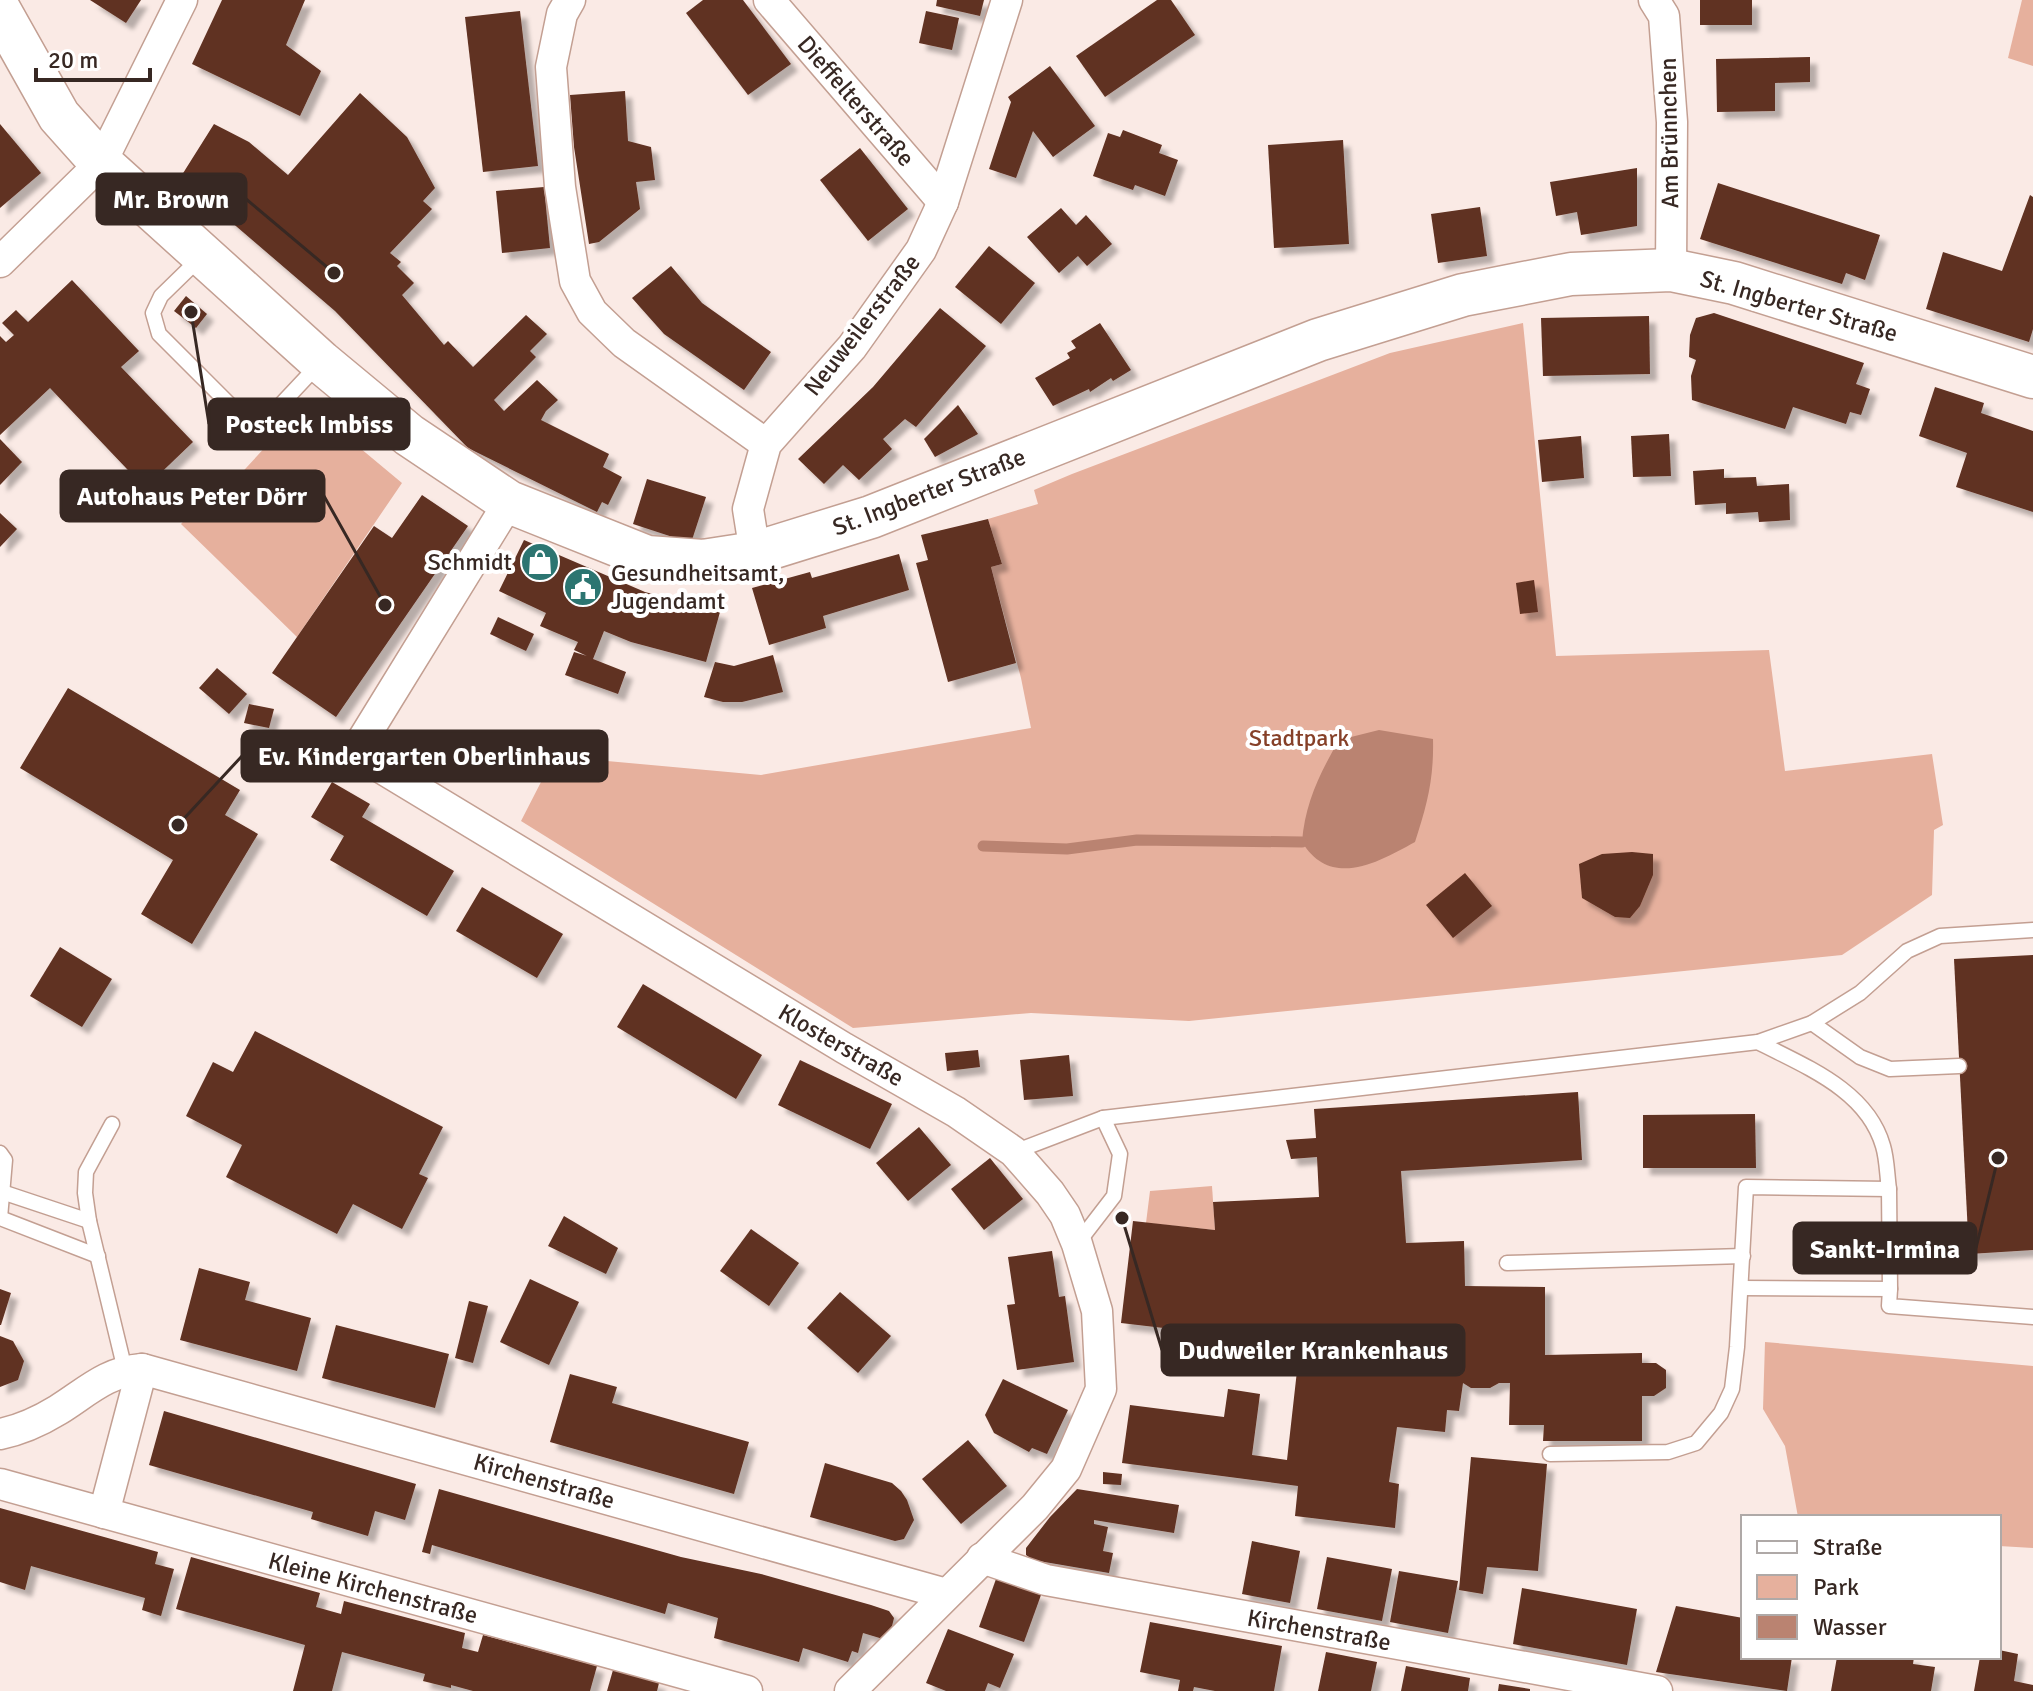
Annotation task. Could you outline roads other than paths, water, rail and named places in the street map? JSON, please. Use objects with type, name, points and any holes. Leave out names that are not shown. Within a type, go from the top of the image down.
[{"type":"main road","name":"St. Ingberter Straße","points":[[0,11],[59,116],[101,163],[321,362],[409,435],[509,502],[647,557],[703,561],[755,553],[871,517],[1318,340],[1463,295],[1571,274],[1671,270],[1734,283],[2033,377]]},
{"type":"street","points":[[0,262],[101,163],[182,0]]},
{"type":"street","points":[[570,0],[562,14],[551,67],[560,187],[575,281],[592,312],[624,343],[766,444]]},
{"type":"street","name":"Dieffelterstraße","points":[[769,0],[943,202]]},
{"type":"street","name":"Neuweilerstraße","points":[[755,553],[748,509],[766,444],[852,347],[921,250],[943,202],[1007,0]]},
{"type":"street","name":"Am Brünnchen","points":[[1654,0],[1664,16],[1672,122],[1671,270]]},
{"type":"street","name":"Klosterstraße","points":[[509,502],[355,752],[844,1048],[956,1112],[1014,1152],[1065,1215],[1097,1311],[1101,1389],[1066,1469],[1035,1507],[850,1691]]},
{"type":"street","points":[[0,1434],[18,1430],[55,1412],[111,1375],[134,1370],[104,1513]]},
{"type":"street","name":"Kirchenstraße","points":[[134,1370],[946,1594]]},
{"type":"street","name":"Kleine Kirchenstraße","points":[[0,1484],[747,1691]]},
{"type":"street","name":"Kirchenstraße","points":[[982,1558],[1046,1580],[1657,1691]]},
{"type":"lane","points":[[203,256],[161,296],[153,313],[159,334],[256,431],[321,362]]},
{"type":"lane","points":[[1014,1152],[1103,1118],[1758,1042],[1812,1023],[1860,993],[1907,951],[1940,936],[2033,930]]},
{"type":"lane","points":[[1812,1023],[1860,1057],[1890,1069],[1959,1066]]},
{"type":"lane","points":[[1758,1042],[1837,1086],[1866,1109],[1883,1146],[1889,1189],[1889,1306],[2033,1317]]},
{"type":"lane","points":[[1077,1244],[1114,1196],[1120,1154],[1103,1118]]},
{"type":"lane","points":[[112,1124],[86,1172],[85,1193],[98,1256],[134,1370]]},
{"type":"lane","points":[[0,1153],[5,1160],[0,1218],[98,1256]]},
{"type":"lane","points":[[1550,1454],[1668,1452],[1696,1443],[1721,1413],[1732,1389],[1746,1187],[1889,1189]]},
{"type":"lane","points":[[2,1192],[89,1221]]},
{"type":"lane","points":[[1507,1263],[1743,1256]]},
{"type":"lane","points":[[1741,1288],[1890,1289]]},
{"type":"water","points":[[1379,730],[1433,739],[1429,792],[1415,842],[1355,868],[1327,865],[1302,842],[1314,789],[1339,740]]},
{"type":"waterway","points":[[983,846],[1067,849],[1137,840],[1302,842]]},
{"type":"place","name":"Mr. Brown","points":[[334,273]]},
{"type":"place","name":"Posteck Imbiss","points":[[191,312]]},
{"type":"place","name":"Schmidt","points":[[540,562]]},
{"type":"place","name":"Gesundheitsamt, Jugendamt","points":[[583,587]]},
{"type":"place","name":"Autohaus Peter Dörr","points":[[385,605]]},
{"type":"place","name":"Ev. Kindergarten Oberlinhaus","points":[[178,825]]},
{"type":"place","name":"Sankt-Irmina","points":[[1998,1158]]},
{"type":"place","name":"Dudweiler Krankenhaus","points":[[1122,1218]]},
{"type":"park label","name":"Stadtpark","points":[[1299,738]]}]
